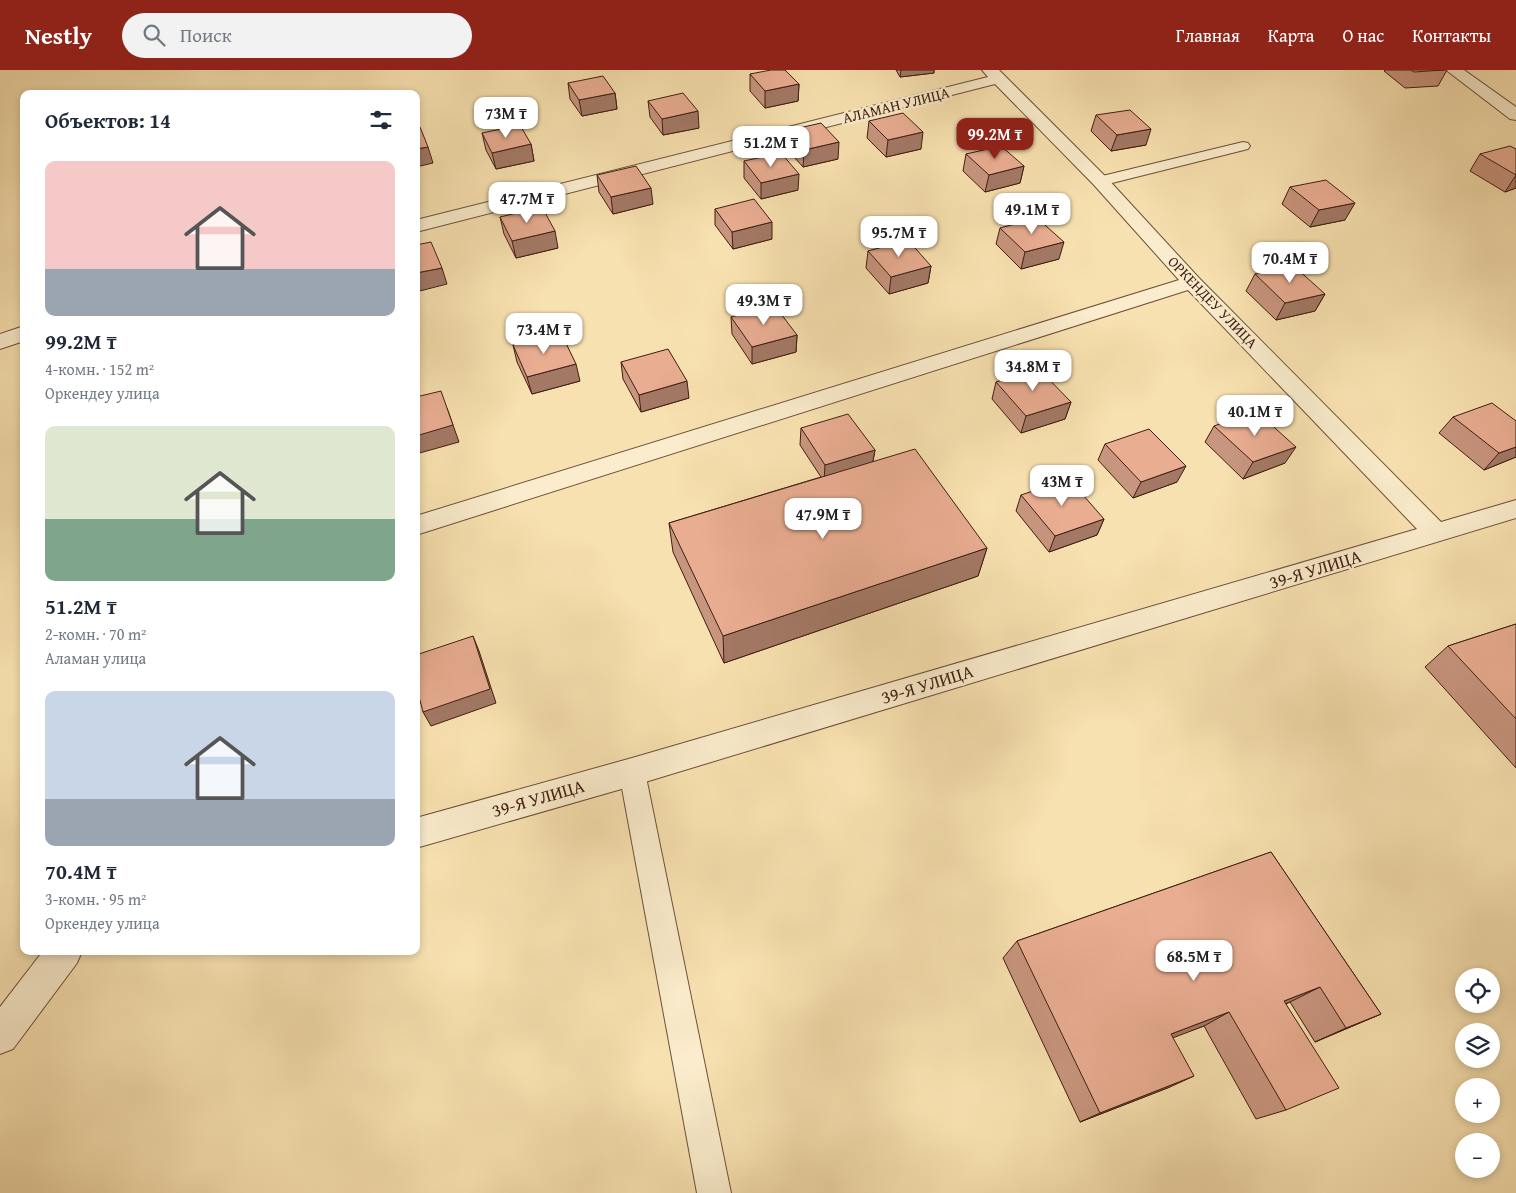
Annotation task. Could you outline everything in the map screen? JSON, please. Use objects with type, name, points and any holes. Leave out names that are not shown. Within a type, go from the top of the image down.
[{"type":"street","points":[[1454,70],[1516,115]]},
{"type":"street","name":"ОРКЕНДЕУ УЛИЦА","points":[[994,74],[1100,181],[1192,282],[1436,533]]},
{"type":"street","name":"АЛАМАН УЛИЦА","points":[[420,225],[994,74]]},
{"type":"street","points":[[420,525],[1192,282]]},
{"type":"street","points":[[0,342],[20,334]]},
{"type":"street","name":"39-Я УЛИЦА","points":[[420,832],[632,772],[1516,509]]},
{"type":"street","points":[[0,1036],[62,955]]},
{"type":"lane","points":[[1100,181],[1243,146]]},
{"type":"lane","points":[[632,772],[714,1193]]},
{"type":"building","points":[[771,70],[785,70],[799,84],[765,91],[750,74]]},
{"type":"building","points":[[1411,70],[1444,70],[1414,72]]},
{"type":"building","points":[[603,76],[615,93],[579,100],[568,83]]},
{"type":"building","points":[[683,93],[698,111],[662,119],[648,101]]},
{"type":"building","points":[[1130,110],[1151,129],[1117,135],[1096,115]]},
{"type":"building","points":[[903,113],[923,132],[888,140],[869,121]]},
{"type":"building","points":[[821,123],[839,142],[804,150],[786,131]]},
{"type":"building","points":[[520,125],[531,144],[492,153],[482,133]]},
{"type":"building","points":[[420,127],[428,147],[420,148]]},
{"type":"building","points":[[1001,146],[1024,166],[989,175],[966,154]]},
{"type":"building","points":[[1510,146],[1516,149],[1516,175],[1480,154]]},
{"type":"building","points":[[781,153],[799,174],[761,183],[744,161]]},
{"type":"building","points":[[636,166],[651,188],[611,197],[597,175]]},
{"type":"building","points":[[1326,180],[1355,203],[1319,210],[1290,187]]},
{"type":"building","points":[[754,199],[772,222],[732,232],[715,209]]},
{"type":"building","points":[[542,207],[555,231],[512,241],[500,217]]},
{"type":"building","points":[[1037,218],[1064,242],[1025,252],[1000,228]]},
{"type":"building","points":[[908,240],[931,266],[891,277],[868,251]]},
{"type":"building","points":[[431,242],[442,268],[420,272],[420,244]]},
{"type":"building","points":[[1294,266],[1325,294],[1285,303],[1255,274]]},
{"type":"building","points":[[775,306],[797,335],[752,347],[731,317]]},
{"type":"building","points":[[561,333],[576,364],[527,377],[513,345]]},
{"type":"building","points":[[668,349],[687,381],[639,395],[621,362]]},
{"type":"building","points":[[1039,369],[1071,402],[1026,416],[996,382]]},
{"type":"building","points":[[441,391],[453,425],[420,435],[420,396]]},
{"type":"building","points":[[1492,403],[1516,421],[1516,447],[1499,453],[1453,417]]},
{"type":"building","points":[[1256,411],[1296,447],[1253,462],[1214,426]]},
{"type":"building","points":[[848,414],[875,450],[825,465],[801,428]]},
{"type":"building","points":[[1149,429],[1186,466],[1141,482],[1105,444]]},
{"type":"building","points":[[915,449],[987,548],[723,636],[669,523]]},
{"type":"building","points":[[1069,479],[1104,519],[1055,536],[1021,495]]},
{"type":"building","points":[[1516,624],[1516,719],[1448,646]]},
{"type":"building","points":[[473,636],[490,689],[423,712],[420,700],[420,654]]},
{"type":"building","points":[[1271,852],[1381,1014],[1346,1028],[1320,987],[1284,1001],[1339,1088],[1286,1110],[1229,1012],[1171,1034],[1194,1076],[1100,1113],[1017,941]]}]
